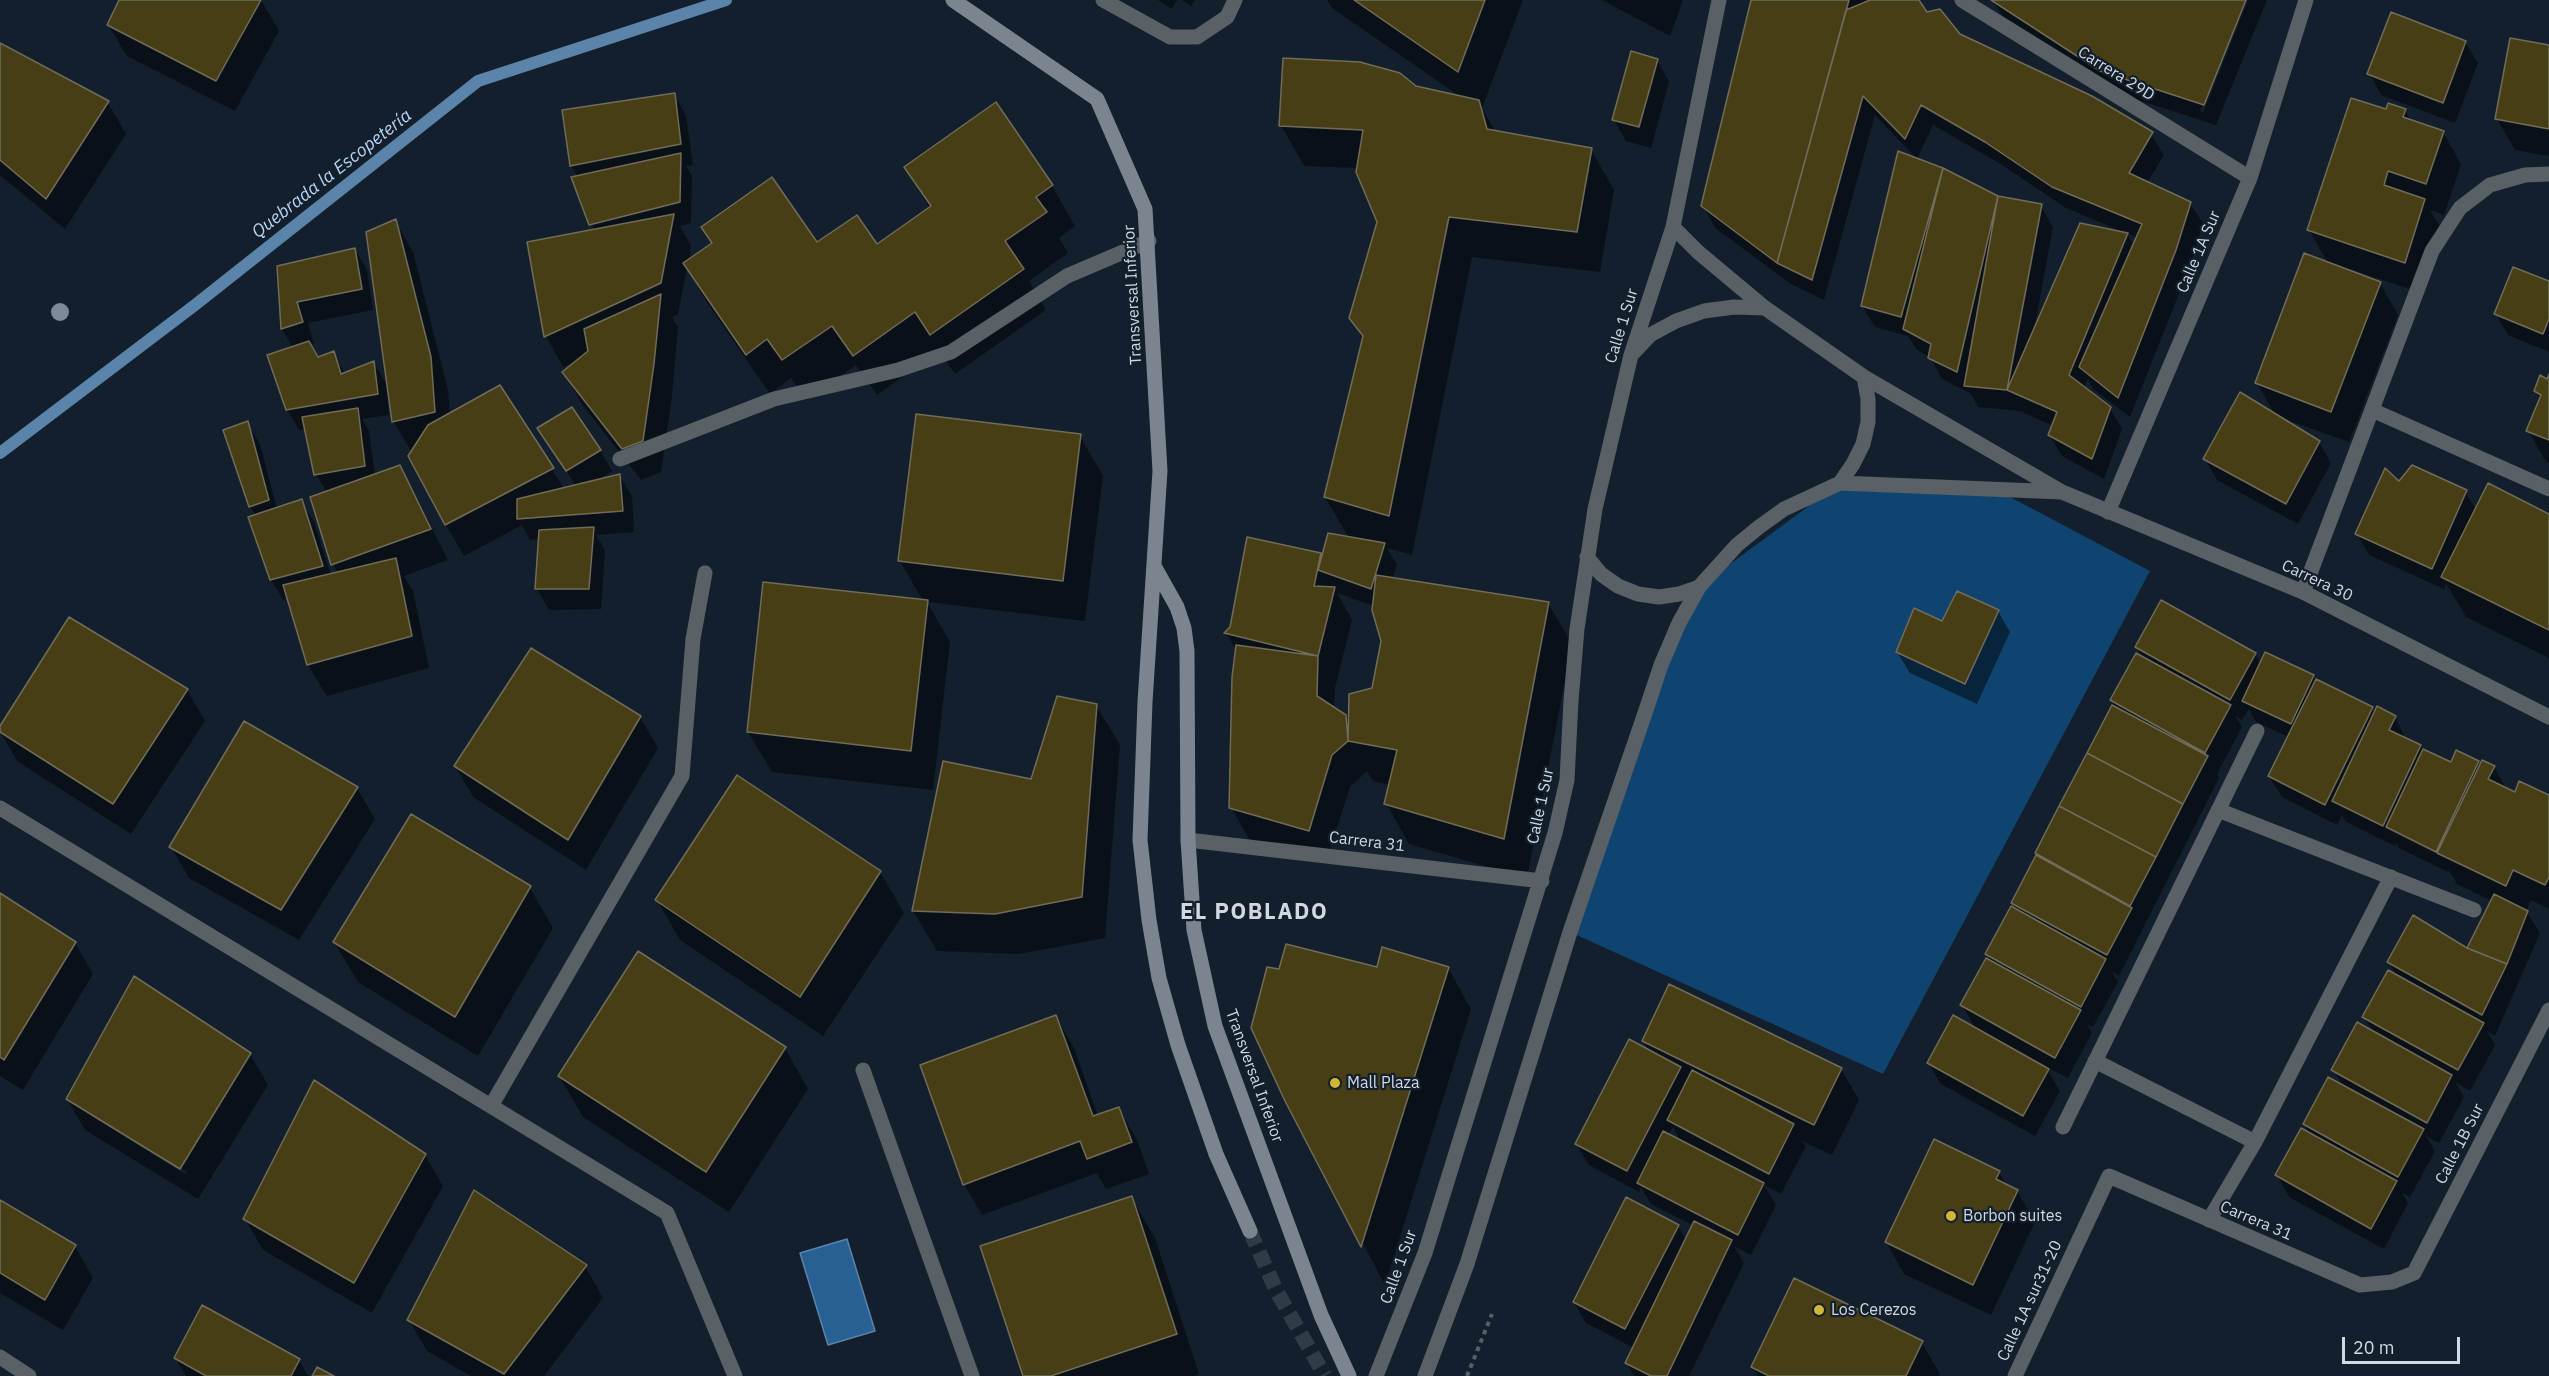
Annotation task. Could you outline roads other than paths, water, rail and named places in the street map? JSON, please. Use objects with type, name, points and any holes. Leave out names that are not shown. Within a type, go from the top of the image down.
[{"type":"main road","name":"Transversal Inferior","points":[[953,0],[1097,99],[1145,208],[1149,241],[1160,471],[1145,702],[1140,840],[1149,920],[1159,978],[1178,1046],[1216,1154],[1250,1231]]},
{"type":"main road","name":"Transversal Inferior","points":[[1154,566],[1177,608],[1184,628],[1188,840],[1194,930],[1215,1026],[1321,1315],[1349,1376]]},
{"type":"street","points":[[1103,0],[1170,38],[1179,38],[1197,37],[1227,17],[1235,0]]},
{"type":"street","name":"Calle 1 Sur","points":[[1376,1376],[1425,1253],[1542,881],[1567,780],[1571,690],[1587,557],[1605,461],[1631,355],[1673,227],[1719,0]]},
{"type":"street","name":"Calle 1A Sur","points":[[2108,512],[2250,178],[2306,0]]},
{"type":"street","name":"Carrera 29D","points":[[1967,1],[2250,178]]},
{"type":"street","points":[[2303,592],[2432,251],[2460,208],[2490,184],[2525,175],[2549,174]]},
{"type":"street","points":[[1425,1376],[1467,1264],[1570,932],[1661,665],[1679,624],[1699,587],[1737,545],[1784,509],[1840,483],[1853,464],[1866,433],[1868,399],[1864,377],[1765,308],[1698,252],[1673,227]]},
{"type":"street","points":[[620,459],[774,399],[898,370],[951,352],[1066,276],[1149,241]]},
{"type":"street","points":[[1631,355],[1650,335],[1676,321],[1704,311],[1734,307],[1765,308]]},
{"type":"street","name":"Carrera 30","points":[[1864,377],[2062,492],[2303,592],[2549,717]]},
{"type":"street","points":[[2372,410],[2549,489]]},
{"type":"street","name":"Carrera 30","points":[[1840,483],[2062,492]]},
{"type":"street","points":[[1587,557],[1601,574],[1618,586],[1638,594],[1659,597],[1679,594],[1699,587]]},
{"type":"street","points":[[491,1106],[682,776],[693,639],[705,573]]},
{"type":"street","points":[[2063,1127],[2257,730]]},
{"type":"street","points":[[0,808],[667,1213],[735,1376]]},
{"type":"street","points":[[2218,810],[2474,910]]},
{"type":"street","name":"Carrera 31","points":[[1188,840],[1542,881]]},
{"type":"street","points":[[2209,1220],[2255,1142],[2391,877]]},
{"type":"street","name":"Calle 1B Sur","points":[[2392,1282],[2414,1274],[2549,1010]]},
{"type":"street","points":[[2096,1061],[2255,1142]]},
{"type":"street","points":[[863,1070],[972,1376]]},
{"type":"street","name":"Carrera 31","points":[[2109,1176],[2360,1285],[2392,1282]]},
{"type":"street","name":"Calle 1A sur31-20","points":[[2015,1376],[2109,1176]]},
{"type":"street","points":[[0,1358],[29,1376]]},
{"type":"waterway","name":"Quebrada la Escopetería","points":[[0,453],[195,305],[478,81],[726,0]]},
{"type":"tunnel","points":[[1250,1231],[1276,1290],[1325,1376]]},
{"type":"place","name":"Mall Plaza","points":[[1335,1083]]},
{"type":"place","name":"Borbon suites","points":[[1951,1216]]},
{"type":"place","name":"Los Cerezos","points":[[1819,1310]]},
{"type":"district","name":"EL POBLADO","points":[[1254,913]]}]
